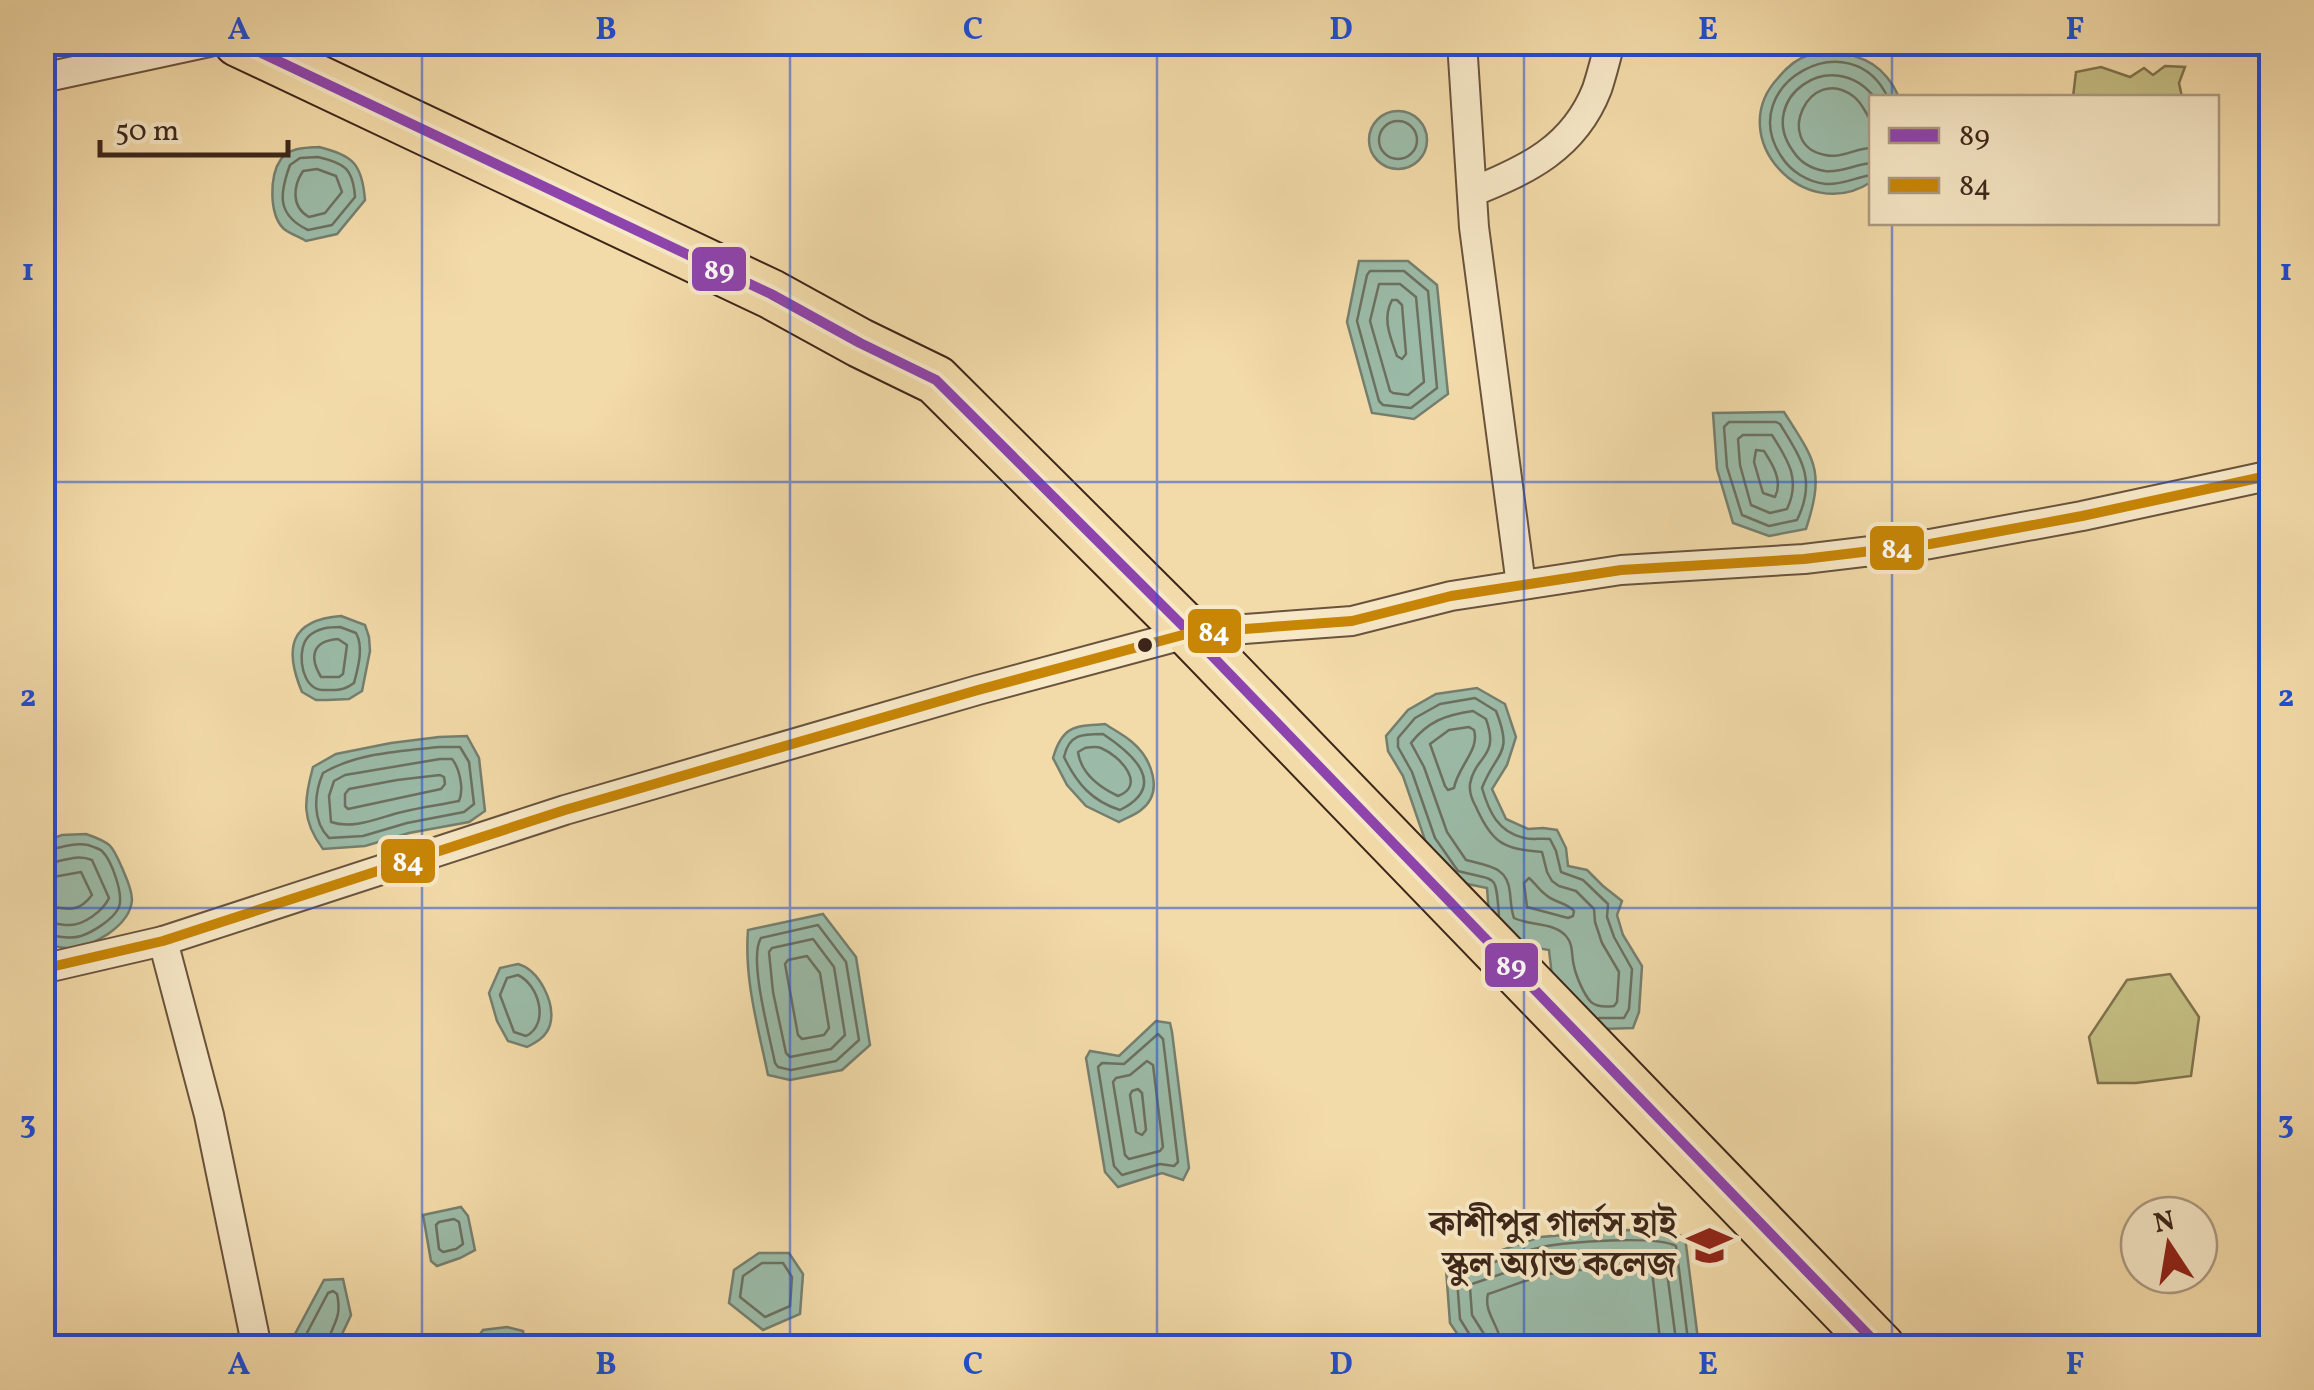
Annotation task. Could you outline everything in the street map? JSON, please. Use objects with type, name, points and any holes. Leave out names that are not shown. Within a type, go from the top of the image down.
[{"type":"highway","points":[[238,42],[771,294],[936,380],[1190,633],[1881,1348]]},
{"type":"street","points":[[42,78],[210,42]]},
{"type":"street","points":[[1462,42],[1474,226],[1521,585]]},
{"type":"street","points":[[1472,192],[1520,173],[1566,140],[1596,91],[1610,42]]},
{"type":"street","points":[[42,970],[163,941],[566,810],[978,690],[1190,633],[1352,621],[1451,596],[1620,570],[1804,559],[1930,544],[2082,516],[2272,474]]},
{"type":"street","points":[[163,941],[208,1115],[257,1348]]},
{"type":"shaded area","points":[[2165,66],[2185,67],[2179,83],[2182,95],[2073,95],[2076,72],[2101,67],[2130,77],[2144,68],[2153,75]]},
{"type":"shaded area","points":[[2170,974],[2199,1017],[2191,1076],[2098,1083],[2089,1037],[2127,980]]},
{"type":"water","points":[[1832,51],[1873,64],[1898,95],[1869,95],[1869,183],[1846,193],[1820,193],[1798,184],[1779,169],[1766,148],[1760,125],[1763,101],[1778,78],[1796,61]]},
{"type":"water","points":[[1398,111],[1419,119],[1427,140],[1419,161],[1398,169],[1377,161],[1369,140],[1377,119]]},
{"type":"water","points":[[319,147],[354,163],[365,200],[337,234],[306,241],[279,223],[273,205],[273,185],[277,166],[285,155]]},
{"type":"water","points":[[1359,261],[1408,261],[1437,285],[1448,394],[1414,419],[1372,413],[1347,322]]},
{"type":"water","points":[[1784,412],[1810,455],[1815,493],[1806,529],[1769,536],[1733,523],[1717,469],[1713,413]]},
{"type":"water","points":[[341,616],[365,625],[369,637],[362,691],[349,699],[316,700],[302,692],[296,677],[295,639],[310,624]]},
{"type":"water","points":[[1477,688],[1505,704],[1516,737],[1507,765],[1492,789],[1506,819],[1528,829],[1557,830],[1566,848],[1568,866],[1587,870],[1622,901],[1617,915],[1623,935],[1642,966],[1639,1012],[1633,1028],[1601,1029],[1552,976],[1549,950],[1516,944],[1489,915],[1487,888],[1453,881],[1426,843],[1403,776],[1388,751],[1386,736],[1408,710],[1436,694]]},
{"type":"water","points":[[1105,724],[1139,749],[1153,775],[1148,803],[1119,822],[1086,806],[1067,785],[1053,758],[1061,739],[1071,730]]},
{"type":"water","points":[[467,736],[479,758],[485,811],[469,822],[365,846],[323,849],[311,829],[306,810],[313,767],[336,754],[391,743]]},
{"type":"water","points":[[86,834],[113,850],[130,888],[130,910],[117,927],[87,945],[67,948],[43,943],[43,842],[62,835]]},
{"type":"water","points":[[823,914],[856,957],[870,1045],[842,1070],[790,1080],[768,1075],[750,985],[748,930]]},
{"type":"water","points":[[518,964],[539,980],[551,1016],[541,1039],[527,1047],[508,1041],[489,993],[500,968]]},
{"type":"water","points":[[1156,1021],[1170,1023],[1189,1168],[1183,1180],[1162,1173],[1118,1187],[1105,1172],[1086,1058],[1090,1051],[1119,1056]]},
{"type":"water","points":[[461,1207],[468,1216],[475,1250],[437,1266],[431,1261],[423,1215]]},
{"type":"water","points":[[1628,1230],[1685,1237],[1699,1347],[1466,1347],[1450,1323],[1446,1269],[1540,1237]]},
{"type":"water","points":[[759,1253],[789,1253],[803,1274],[800,1314],[763,1330],[729,1303],[734,1270]]},
{"type":"water","points":[[343,1279],[351,1315],[336,1347],[288,1347],[324,1280]]},
{"type":"water","points":[[507,1327],[523,1331],[526,1347],[471,1347],[483,1330]]},
{"type":"transit line","name":"89","points":[[238,42],[771,294],[936,380],[1190,633],[1881,1348]]},
{"type":"transit line","name":"84","points":[[42,969],[163,941],[565,810],[1190,633],[1352,621],[1451,596],[1621,570],[1804,559],[1930,544],[2272,475]]},
{"type":"place","name":"কাশীপুর গার্লস হাই স্কুল অ্যান্ড কলেজ","points":[[1709,1246]]}]
